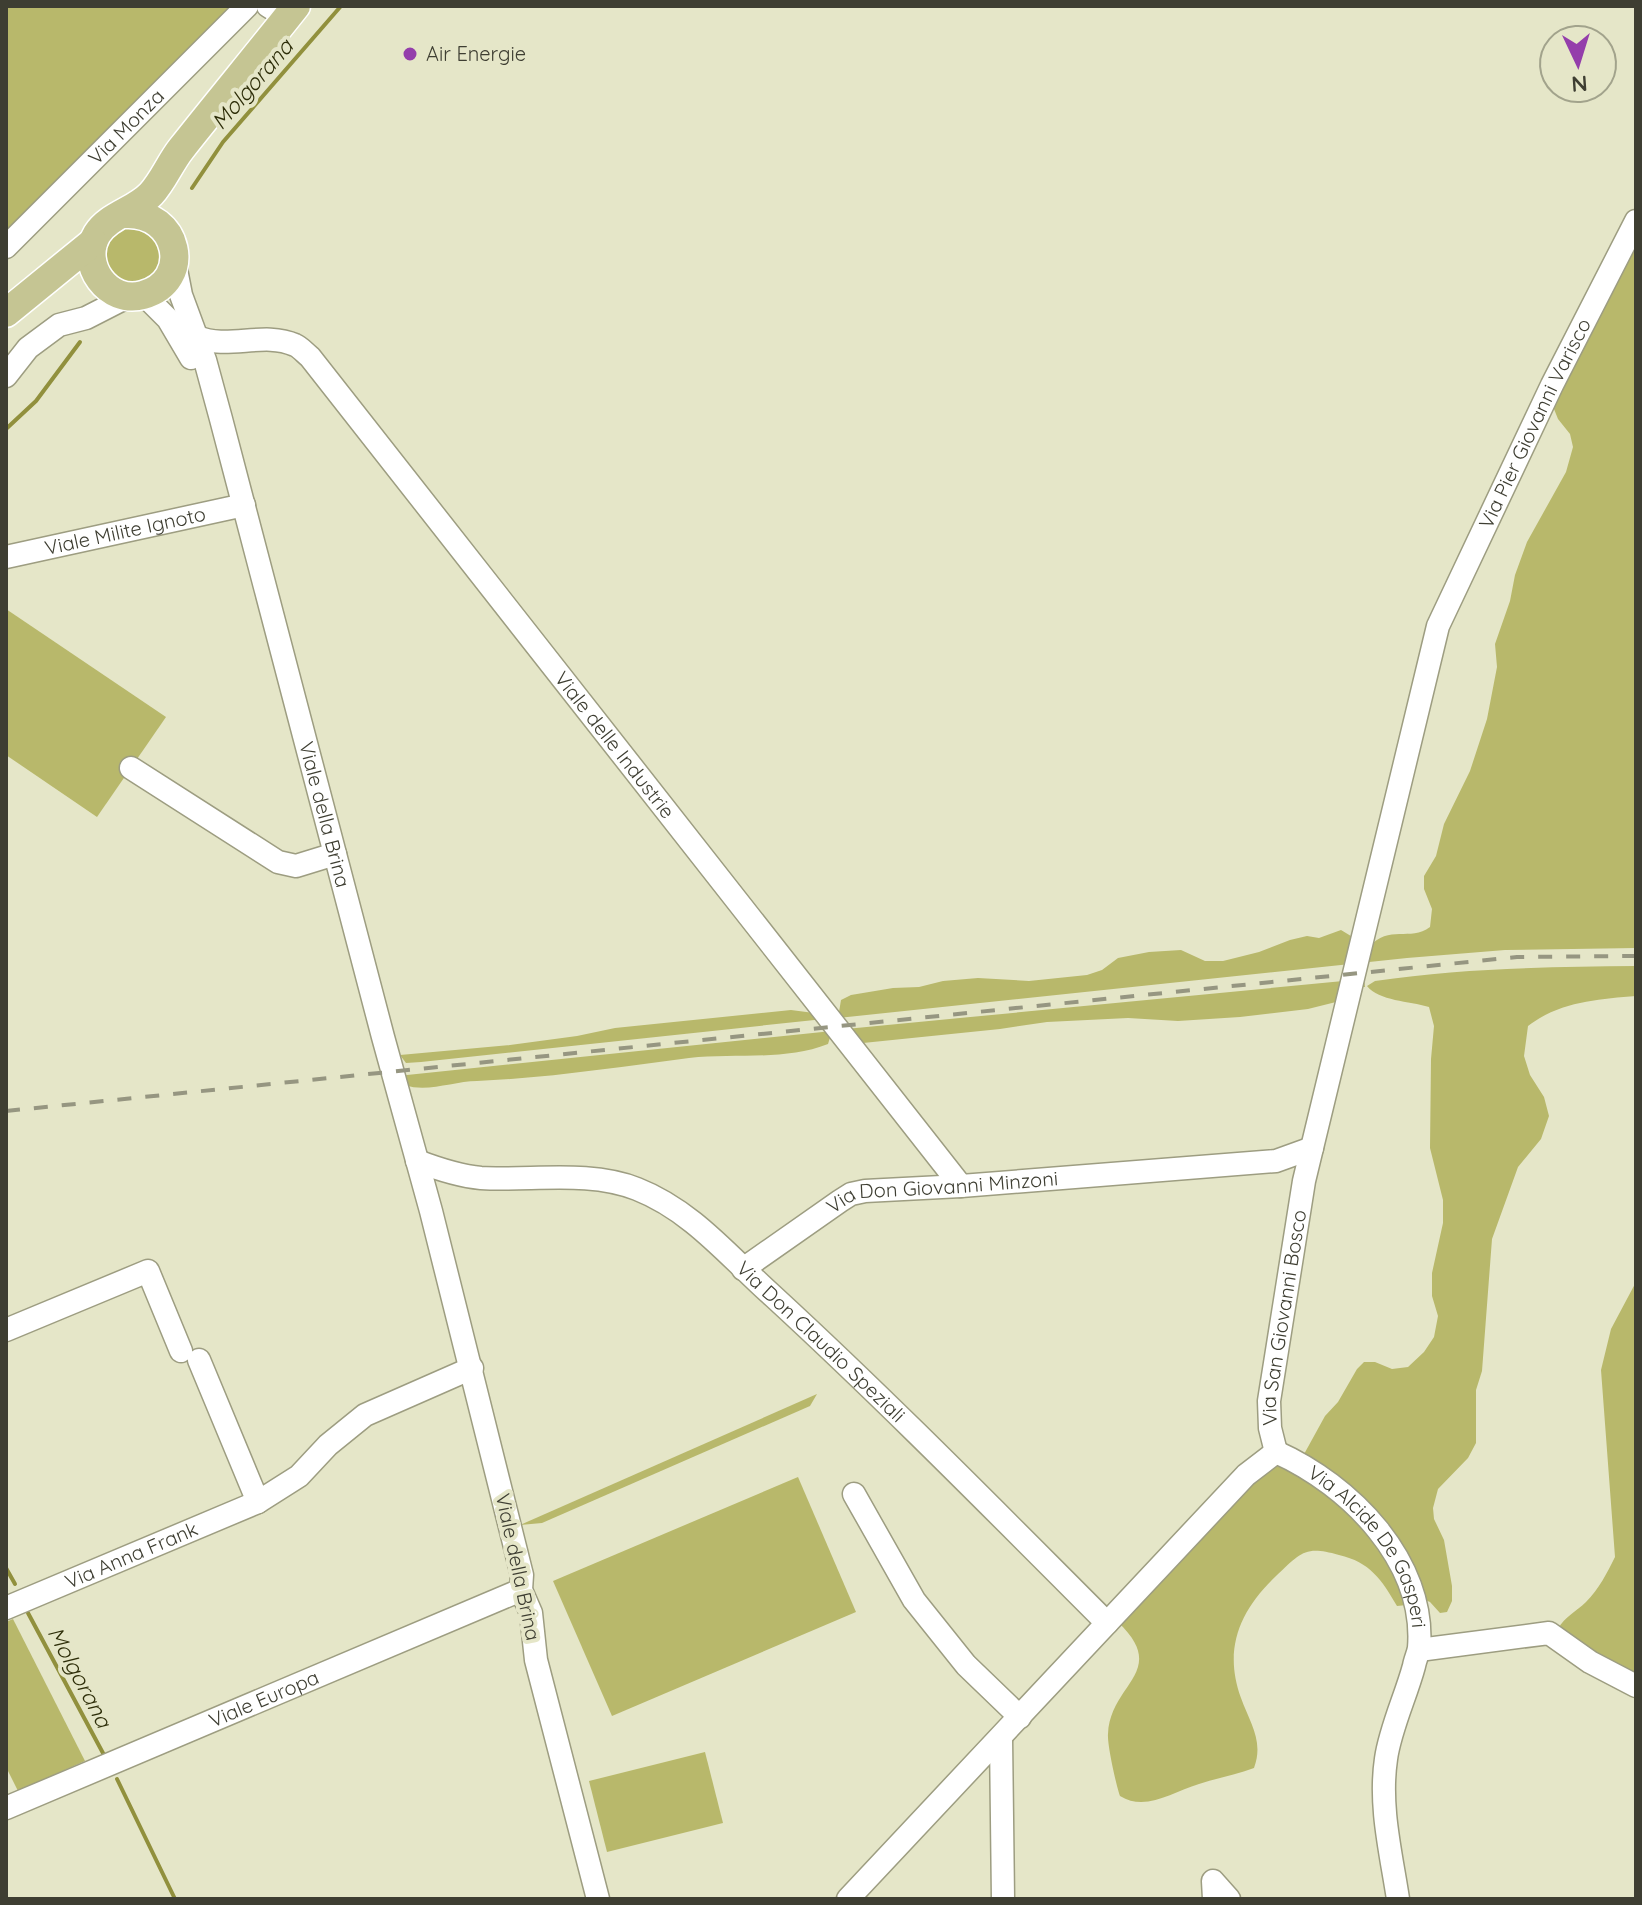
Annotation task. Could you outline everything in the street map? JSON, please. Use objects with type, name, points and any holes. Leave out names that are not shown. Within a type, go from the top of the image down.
[{"type":"main road","points":[[6,313],[93,242],[105,224],[125,214],[153,192],[178,153],[284,10]]},
{"type":"main road","points":[[93,242],[91,253],[99,278],[110,290],[137,296],[157,289],[166,281],[172,248],[168,199],[178,153]]},
{"type":"main road","points":[[125,214],[156,220],[172,248]]},
{"type":"main road","points":[[32,294],[99,278]]},
{"type":"street","name":"Via Monza","points":[[6,247],[247,6]]},
{"type":"street","name":"Via Pier Giovanni Varisco","points":[[1438,626],[1552,385],[1636,221]]},
{"type":"street","name":"Viale della Brina","points":[[172,248],[188,337],[221,419]]},
{"type":"street","points":[[93,314],[100,301],[99,278]]},
{"type":"street","name":"Viale della Brina","points":[[137,296],[188,337],[205,360],[472,1368],[522,1575],[521,1590],[531,1613],[536,1660],[598,1899]]},
{"type":"street","points":[[6,376],[28,348],[59,325],[137,296]]},
{"type":"street","name":"Viale delle Industrie","points":[[188,337],[212,342],[274,340],[295,345],[310,357],[961,1186]]},
{"type":"street","name":"Viale delle Industrie","points":[[205,360],[223,356],[249,341]]},
{"type":"street","name":"Viale Milite Ignoto","points":[[6,557],[244,505]]},
{"type":"street","name":"Via San Giovanni Bosco","points":[[848,1899],[1246,1475],[1286,1457],[1270,1428],[1269,1401],[1304,1181],[1438,626]]},
{"type":"street","points":[[131,768],[278,862],[296,866],[335,854]]},
{"type":"street","name":"Via Don Giovanni Minzoni","points":[[743,1269],[851,1194],[865,1191],[1276,1161],[1312,1148]]},
{"type":"street","name":"Via Don Claudio Speziali","points":[[417,1161],[446,1172],[478,1178],[592,1179],[638,1189],[690,1218],[854,1371],[1107,1623]]},
{"type":"street","points":[[1276,1161],[1304,1181]]},
{"type":"street","name":"Via Don Claudio Speziali","points":[[431,1211],[451,1187],[478,1178]]},
{"type":"street","points":[[6,1330],[148,1271],[258,1502]]},
{"type":"street","name":"Via Anna Frank","points":[[6,1608],[258,1502],[299,1476],[328,1445],[365,1415],[472,1368]]},
{"type":"street","name":"Via Alcide De Gasperi","points":[[1286,1457],[1352,1504],[1374,1524],[1394,1553],[1413,1596],[1419,1650],[1386,1761],[1384,1805],[1398,1899]]},
{"type":"street","points":[[854,1494],[914,1600],[966,1665],[1020,1717]]},
{"type":"street","name":"Viale Europa","points":[[7,1804],[521,1590]]},
{"type":"street","points":[[1419,1650],[1549,1633],[1590,1662],[1636,1686]]},
{"type":"street","points":[[1001,1738],[1003,1899]]},
{"type":"street","name":"Via Alcide De Gasperi","points":[[1388,1832],[1414,1899]]},
{"type":"street","points":[[1214,1899],[1213,1881],[1229,1899]]},
{"type":"shaded area","points":[[6,6],[233,6],[6,233]]},
{"type":"shaded area","points":[[127,222],[161,239],[161,268],[135,284],[107,272],[104,241]]},
{"type":"shaded area","points":[[1636,234],[1636,948],[1505,950],[1407,958],[838,1018],[841,1000],[851,995],[893,988],[978,978],[1029,981],[1087,975],[1102,970],[1118,958],[1149,952],[1181,950],[1205,961],[1223,961],[1290,940],[1307,936],[1319,938],[1341,930],[1369,947],[1384,936],[1415,933],[1430,927],[1432,909],[1424,889],[1424,876],[1436,856],[1444,824],[1470,771],[1487,719],[1497,667],[1495,644],[1510,601],[1515,575],[1527,542],[1566,472],[1573,447],[1570,434],[1558,419],[1552,404]]},
{"type":"shaded area","points":[[6,609],[166,717],[97,817],[6,755]]},
{"type":"shaded area","points":[[1636,966],[1636,996],[1593,1000],[1566,1007],[1528,1026],[1524,1056],[1530,1075],[1544,1097],[1549,1116],[1541,1139],[1518,1167],[1492,1239],[1482,1371],[1476,1390],[1476,1443],[1468,1458],[1438,1489],[1433,1508],[1434,1519],[1444,1540],[1452,1586],[1452,1601],[1447,1612],[1440,1613],[1430,1602],[1421,1598],[1397,1606],[1380,1580],[1359,1562],[1327,1552],[1304,1553],[1263,1589],[1238,1631],[1234,1663],[1241,1698],[1257,1741],[1254,1768],[1159,1799],[1140,1802],[1120,1796],[1108,1734],[1111,1717],[1138,1666],[1139,1653],[1133,1639],[1118,1622],[1262,1466],[1287,1467],[1303,1456],[1325,1416],[1364,1362],[1375,1362],[1392,1369],[1408,1367],[1434,1337],[1438,1316],[1432,1296],[1432,1273],[1443,1223],[1443,1200],[1430,1148],[1434,1026],[1429,1007],[1387,998],[1367,986],[1375,981],[1473,971]]},
{"type":"shaded area","points":[[1364,979],[1365,987],[1352,987],[1340,1001],[1308,1009],[1240,1017],[1047,1022],[863,1043],[846,1029]]},
{"type":"shaded area","points":[[791,1010],[814,1013],[824,1019],[421,1062],[406,1063],[400,1055],[510,1045],[615,1028]]},
{"type":"shaded area","points":[[832,1031],[828,1044],[795,1053],[689,1058],[431,1087],[405,1085],[404,1076],[407,1075]]},
{"type":"shaded area","points":[[1636,1282],[1636,1675],[1595,1654],[1558,1629],[1595,1592],[1615,1557],[1601,1370],[1611,1329]]},
{"type":"shaded area","points":[[817,1394],[810,1406],[542,1523],[520,1525]]},
{"type":"shaded area","points":[[798,1477],[856,1612],[612,1716],[553,1581]]},
{"type":"shaded area","points":[[13,1619],[85,1761],[18,1791],[6,1767],[6,1622]]},
{"type":"shaded area","points":[[705,1752],[723,1823],[607,1852],[589,1781]]},
{"type":"waterway","name":"Molgorana","points":[[192,188],[223,142],[341,6]]},
{"type":"waterway","name":"Molgorana","points":[[6,429],[36,401],[80,342]]},
{"type":"waterway","name":"Molgorana","points":[[6,1568],[15,1584]]},
{"type":"waterway","name":"Molgorana","points":[[28,1613],[104,1755]]},
{"type":"waterway","name":"Molgorana","points":[[117,1779],[175,1899]]},
{"type":"railway","points":[[6,1111],[1517,957],[1636,956]]},
{"type":"place","name":"Air Energie","points":[[410,54]]}]
